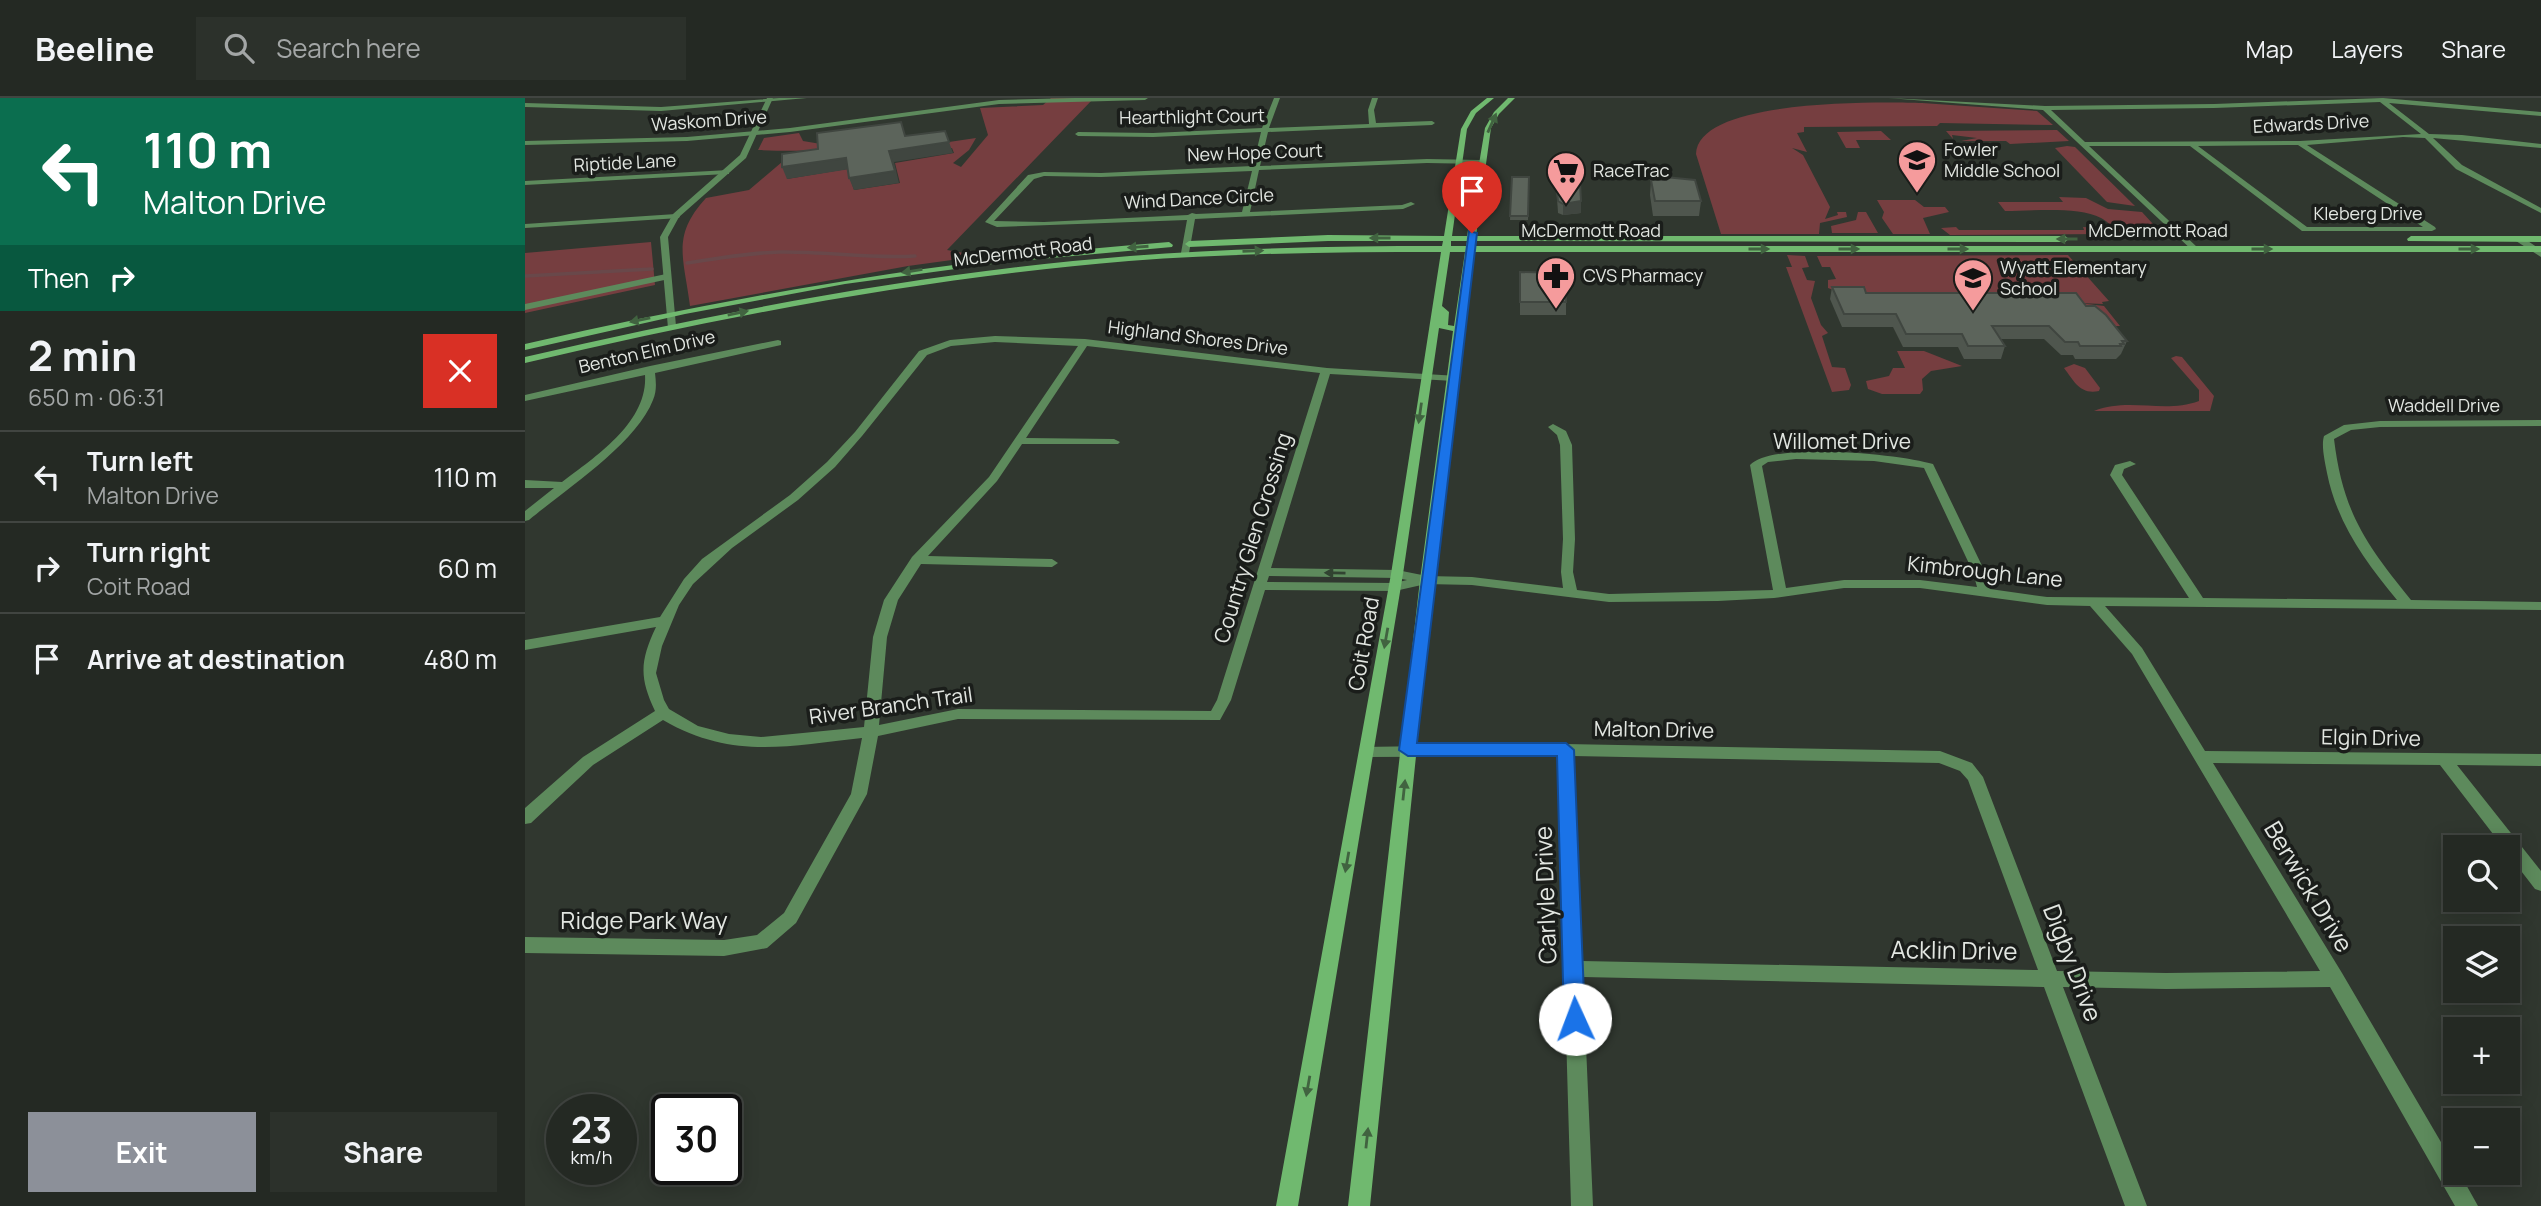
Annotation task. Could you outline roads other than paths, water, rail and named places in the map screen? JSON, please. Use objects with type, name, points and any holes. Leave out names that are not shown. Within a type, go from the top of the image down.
[{"type":"main road","name":"Coit Road","points":[[1287,1206],[1396,580],[1464,129],[1473,112],[1491,98]]},
{"type":"main road","points":[[1359,1206],[1427,580],[1481,162],[1492,120],[1512,98]]},
{"type":"main road","name":"McDermott Road","points":[[525,347],[670,314],[923,269],[1027,257],[1328,238],[1447,243],[1470,249],[2539,251]]},
{"type":"main road","name":"McDermott Road","points":[[1447,243],[1471,238],[2541,239]]},
{"type":"main road","points":[[1706,238],[1709,249]]},
{"type":"main road","points":[[1884,239],[1890,249]]},
{"type":"main road","points":[[2390,239],[2404,249]]},
{"type":"main road","name":"McDermott Road","points":[[525,360],[671,326],[907,284],[1186,249]]},
{"type":"main road","points":[[1436,306],[1444,312],[1443,327],[1459,329]]},
{"type":"street","points":[[525,105],[626,109],[804,98]]},
{"type":"street","name":"Waskom Drive","points":[[525,143],[605,143],[753,134],[986,104],[1049,99],[1081,102],[1145,98]]},
{"type":"street","points":[[1246,213],[1267,131],[1268,114],[1277,98],[1271,98]]},
{"type":"street","points":[[1373,125],[1371,110],[1375,98]]},
{"type":"street","points":[[1891,98],[2045,108],[2380,99],[2541,114]]},
{"type":"street","points":[[2125,98],[2136,107]]},
{"type":"street","points":[[2380,99],[2459,167],[2541,211]]},
{"type":"street","points":[[671,326],[664,237],[676,216],[743,156],[769,100]]},
{"type":"street","points":[[2045,108],[2194,249]]},
{"type":"street","name":"Hearthlight Court","points":[[1078,134],[1153,135],[1432,123]]},
{"type":"street","name":"Edwards Drive","points":[[2082,144],[2300,143],[2423,135],[2541,146]]},
{"type":"street","name":"Kleberg Drive","points":[[2193,145],[2305,229],[2432,229],[2300,143]]},
{"type":"street","name":"New Hope Court","points":[[989,222],[1031,177],[1481,162]]},
{"type":"street","name":"Riptide Lane","points":[[525,183],[726,172]]},
{"type":"street","name":"Wind Dance Circle","points":[[989,222],[997,225],[1044,224],[1403,207],[1411,204]]},
{"type":"street","points":[[1186,249],[1192,215]]},
{"type":"street","points":[[525,226],[676,216]]},
{"type":"street","points":[[2519,239],[2539,251]]},
{"type":"street","points":[[525,307],[666,275]]},
{"type":"street","name":"Highland Shores Drive","points":[[664,621],[696,571],[730,540],[820,475],[923,353],[938,344],[967,340],[1085,342],[1326,371],[1454,378]]},
{"type":"street","points":[[871,732],[880,637],[891,600],[917,560],[988,486],[1085,342]]},
{"type":"street","name":"Benton Elm Drive","points":[[525,398],[778,343]]},
{"type":"street","points":[[525,517],[624,435],[640,415],[651,391],[650,369]]},
{"type":"street","name":"Country Glen Crossing","points":[[1215,716],[1224,700],[1326,371]]},
{"type":"street","name":"Waddell Drive","points":[[2406,603],[2365,552],[2342,512],[2331,475],[2328,438],[2348,427],[2380,424],[2541,423]]},
{"type":"street","points":[[1553,426],[1562,433],[1566,445],[1569,538],[1567,572],[1571,594]]},
{"type":"street","points":[[1019,441],[1114,442]]},
{"type":"street","name":"Willomet Drive","points":[[1780,591],[1756,466],[1766,459],[1790,457],[1882,458],[1918,460],[1929,466],[1979,572],[1985,594]]},
{"type":"street","points":[[2130,464],[2119,467],[2116,475],[2199,601]]},
{"type":"street","points":[[525,484],[562,485]]},
{"type":"street","points":[[917,560],[1052,563]]},
{"type":"street","points":[[1263,572],[1396,580]]},
{"type":"street","points":[[1259,586],[1396,580]]},
{"type":"street","name":"Kimbrough Lane","points":[[1396,580],[1472,581],[1609,598],[1718,597],[1844,584],[1920,584],[1985,594],[2094,603],[2199,601],[2541,606]]},
{"type":"street","name":"Berwick Drive","points":[[2094,603],[2137,651],[2335,979],[2467,1206]]},
{"type":"street","points":[[525,645],[664,621],[647,668],[649,685],[663,713],[588,761],[525,818]]},
{"type":"street","name":"River Branch Trail","points":[[663,713],[694,730],[729,740],[795,741],[871,732],[958,714],[1215,716]]},
{"type":"street","name":"Ridge Park Way","points":[[525,945],[724,948],[761,942],[790,918],[851,812],[859,794],[871,732]]},
{"type":"street","name":"Malton Drive","points":[[1367,751],[1566,750],[1940,757]]},
{"type":"street","name":"Carlyle Drive","points":[[1566,750],[1582,1206]]},
{"type":"street","name":"Digby Drive","points":[[1940,757],[1966,767],[1975,778],[2136,1206]]},
{"type":"street","name":"Elgin Drive","points":[[2200,757],[2541,760]]},
{"type":"street","points":[[2444,759],[2541,884]]},
{"type":"street","name":"Acklin Drive","points":[[1573,969],[2166,981],[2335,979]]},
{"type":"waterway","points":[[687,263],[779,252],[915,256]]},
{"type":"waterway","points":[[525,276],[652,269]]},
{"type":"place","name":"Fowler Middle School","points":[[1917,194]]},
{"type":"place","name":"RaceTrac","points":[[1566,205]]},
{"type":"place","name":"CVS Pharmacy","points":[[1556,310]]},
{"type":"place","name":"Wyatt Elementary School","points":[[1973,312]]}]
